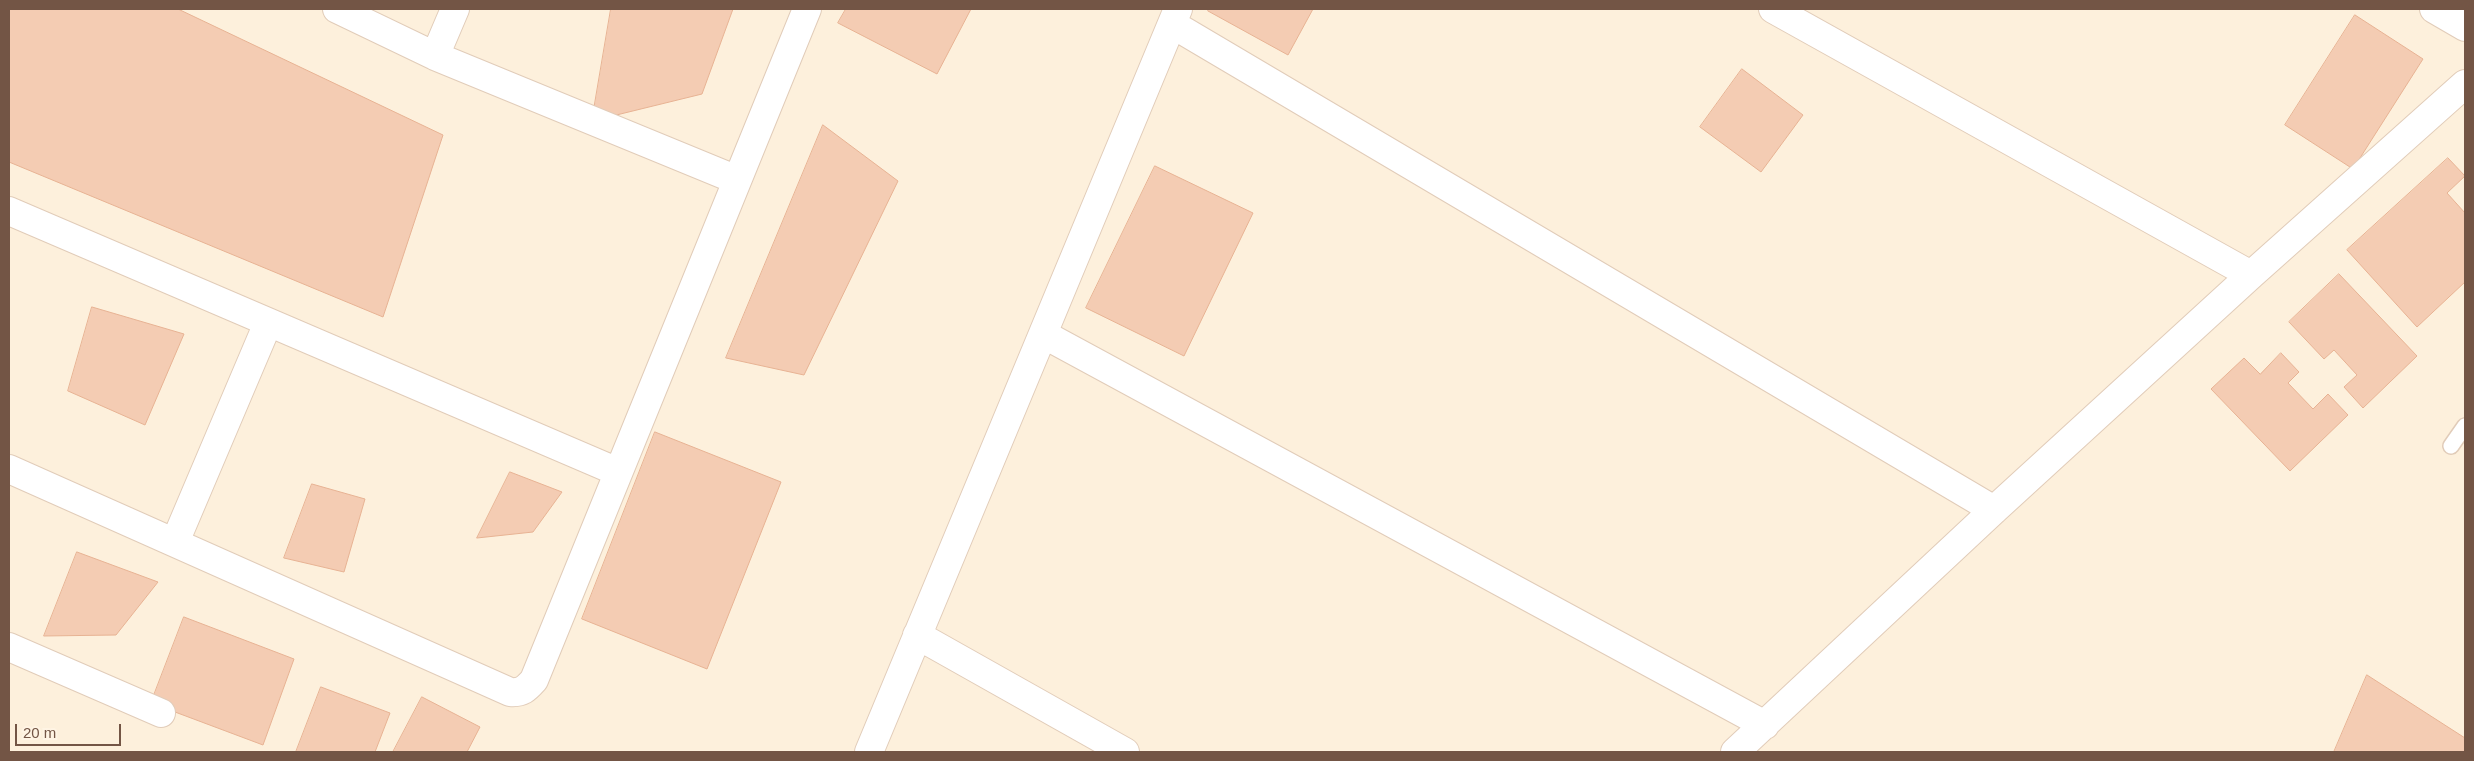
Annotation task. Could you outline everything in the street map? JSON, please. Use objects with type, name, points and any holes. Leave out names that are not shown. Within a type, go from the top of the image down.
[{"type":"street","points":[[337,9],[435,56],[737,180]]},
{"type":"street","points":[[435,56],[455,9]]},
{"type":"street","points":[[9,469],[510,692],[519,692],[526,689],[534,680],[807,9]]},
{"type":"street","points":[[1773,9],[2251,274]]},
{"type":"street","points":[[2434,9],[2465,27]]},
{"type":"street","points":[[869,752],[1175,16],[1994,510]]},
{"type":"street","points":[[1736,752],[1994,510],[2251,274],[2465,84]]},
{"type":"street","points":[[9,211],[618,472]]},
{"type":"street","points":[[175,542],[268,323]]},
{"type":"street","points":[[1043,334],[1764,725]]},
{"type":"street","points":[[917,635],[1125,752]]},
{"type":"street","points":[[9,647],[161,713]]},
{"type":"lane","points":[[2451,446],[2465,426]]},
{"type":"building","points":[[9,9],[178,9],[443,135],[383,317],[9,162]]},
{"type":"building","points":[[611,9],[733,9],[702,94],[592,121]]},
{"type":"building","points":[[846,9],[971,9],[937,74],[838,23]]},
{"type":"building","points":[[1209,9],[1313,9],[1288,55],[1208,11]]},
{"type":"building","points":[[2355,15],[2423,59],[2353,169],[2285,125]]},
{"type":"building","points":[[1742,69],[1803,115],[1761,172],[1700,127]]},
{"type":"building","points":[[823,125],[898,181],[804,375],[726,358]]},
{"type":"building","points":[[2448,158],[2465,176],[2447,193],[2465,213],[2465,282],[2417,327],[2347,250]]},
{"type":"building","points":[[1155,166],[1253,213],[1184,356],[1086,308]]},
{"type":"building","points":[[2339,274],[2417,356],[2363,408],[2344,387],[2357,375],[2334,350],[2324,359],[2289,322]]},
{"type":"building","points":[[92,307],[184,334],[145,425],[68,391]]},
{"type":"building","points":[[2281,353],[2299,372],[2288,383],[2313,409],[2328,394],[2348,415],[2290,471],[2211,389],[2244,358],[2260,374]]},
{"type":"building","points":[[655,432],[781,482],[707,669],[582,619]]},
{"type":"building","points":[[510,472],[562,492],[533,532],[477,538]]},
{"type":"building","points":[[312,484],[365,499],[344,572],[284,558]]},
{"type":"building","points":[[77,552],[158,582],[116,635],[44,636]]},
{"type":"building","points":[[184,617],[294,659],[263,745],[151,703]]},
{"type":"building","points":[[2367,675],[2465,738],[2465,752],[2334,752]]},
{"type":"building","points":[[321,687],[390,713],[375,752],[296,752]]},
{"type":"building","points":[[422,697],[480,727],[467,752],[393,752]]}]
